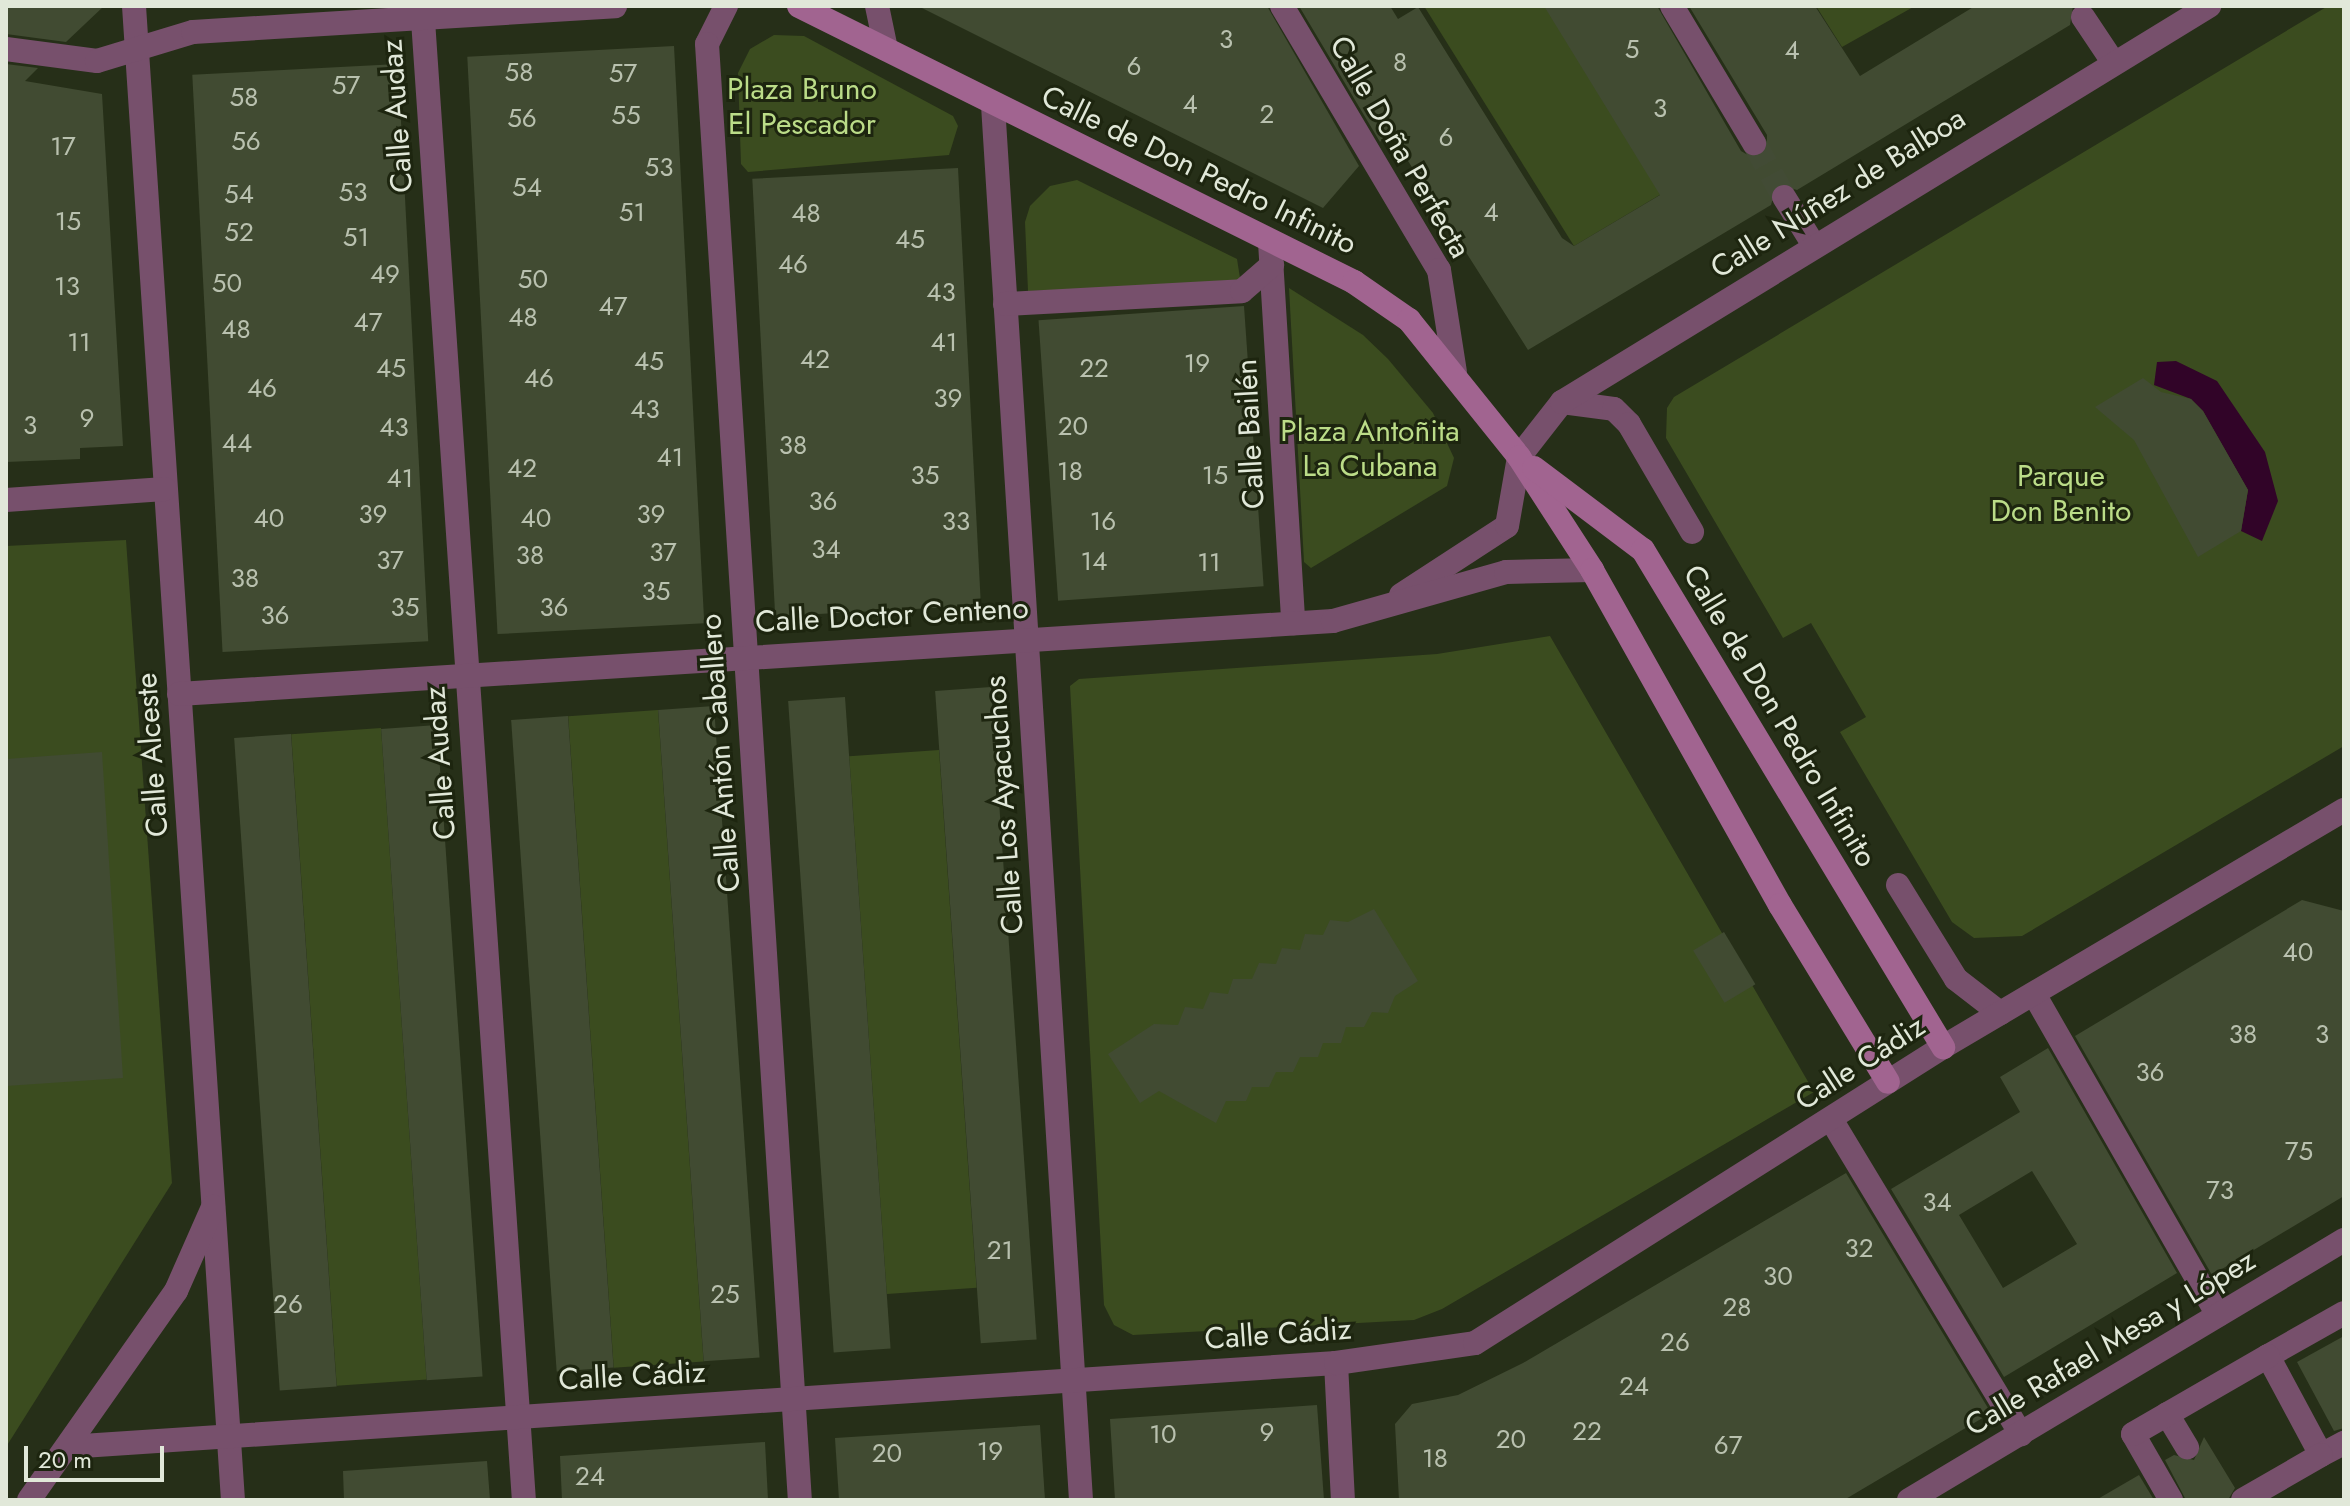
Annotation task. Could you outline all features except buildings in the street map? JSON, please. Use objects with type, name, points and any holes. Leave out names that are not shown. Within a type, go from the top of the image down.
[{"type":"street","name":"Calle Alceste","points":[[134,6],[216,1201],[233,1500]]},
{"type":"street","name":"Calle Antón Caballero","points":[[726,6],[707,44],[800,1500]]},
{"type":"street","points":[[877,6],[886,49]]},
{"type":"street","name":"Calle Doña Perfecta","points":[[1282,6],[1439,270],[1455,372]]},
{"type":"street","points":[[1672,6],[1754,143]]},
{"type":"street","name":"Calle Núñez de Balboa","points":[[1519,457],[1562,402],[1813,244],[2209,6]]},
{"type":"street","points":[[6,49],[97,61],[193,32],[608,7]]},
{"type":"street","name":"Calle de Don Pedro Infinito","points":[[809,8],[1271,254],[1386,302],[1455,372],[1519,457],[1592,570],[1780,905],[1888,1082]]},
{"type":"street","points":[[2083,17],[2113,62]]},
{"type":"street","name":"Calle Audaz","points":[[423,20],[465,675],[524,1500]]},
{"type":"street","name":"Calle Los Ayacuchos","points":[[993,105],[1081,1500]]},
{"type":"street","points":[[1784,197],[1813,244]]},
{"type":"street","points":[[1005,304],[1242,291],[1271,254]]},
{"type":"street","name":"Calle Bailén","points":[[1271,254],[1293,623]]},
{"type":"street","points":[[1562,402],[1614,409],[1629,424],[1692,532]]},
{"type":"street","name":"Calle Doctor Centeno","points":[[1368,615],[1507,526],[1519,457]]},
{"type":"street","name":"Calle de Don Pedro Infinito","points":[[1519,457],[1643,550],[1943,1047]]},
{"type":"street","points":[[6,500],[165,489]]},
{"type":"street","name":"Calle Doctor Centeno","points":[[179,694],[1293,623],[1368,615],[1506,572],[1592,570]]},
{"type":"street","name":"Calle Cádiz","points":[[67,1447],[1336,1363],[1475,1343],[1832,1121],[1943,1047],[2344,810]]},
{"type":"street","points":[[1898,885],[1956,979],[2000,1013]]},
{"type":"street","points":[[2034,994],[2218,1315]]},
{"type":"street","points":[[1832,1121],[2021,1434]]},
{"type":"street","points":[[29,1500],[176,1291],[216,1201]]},
{"type":"street","name":"Calle Rafael Mesa y López","points":[[1909,1500],[2344,1240]]},
{"type":"street","points":[[2171,1500],[2133,1434],[2268,1356],[2323,1336],[2344,1313]]},
{"type":"street","points":[[2268,1356],[2321,1455]]},
{"type":"street","points":[[1336,1363],[1343,1500]]},
{"type":"street","points":[[2167,1414],[2187,1447]]},
{"type":"street","points":[[2243,1500],[2344,1443]]},
{"type":"green space","points":[[1424,6],[1546,6],[1663,193],[1574,246]]},
{"type":"green space","points":[[1816,6],[1915,6],[1842,47]]},
{"type":"green space","name":"Parque Don Benito","points":[[2328,6],[2344,6],[2344,746],[2022,936],[1974,938],[1952,922],[1840,732],[1866,717],[1811,623],[1783,638],[1666,438],[1667,408],[1674,397]]},
{"type":"green space","name":"Plaza Bruno El Pescador","points":[[774,35],[804,36],[953,116],[958,126],[949,155],[748,172],[741,164],[738,73],[750,49]]},
{"type":"green space","points":[[1077,180],[1237,259],[1240,278],[1234,286],[1028,291],[1025,222],[1030,206],[1050,186]]},
{"type":"green space","name":"Plaza Antoñita La Cubana","points":[[1289,288],[1363,335],[1388,359],[1433,413],[1454,458],[1447,486],[1311,568],[1304,562]]},
{"type":"green space","points":[[126,540],[172,1183],[6,1447],[6,546]]},
{"type":"green space","points":[[1550,636],[1814,1092],[1442,1309],[1414,1320],[1133,1335],[1114,1325],[1104,1305],[1070,686],[1079,679],[1437,654]]},
{"type":"green space","points":[[658,710],[704,1361],[614,1368],[568,716]]},
{"type":"green space","points":[[381,728],[427,1379],[337,1386],[291,734]]},
{"type":"green space","points":[[939,750],[977,1288],[887,1294],[849,756]]},
{"type":"shaded area","points":[[2176,361],[2217,381],[2265,452],[2278,501],[2262,541],[2241,531],[2248,490],[2203,411],[2191,399],[2154,385],[2157,362]]},
{"type":"tunnel","points":[[1754,143],[1784,197]]}]
